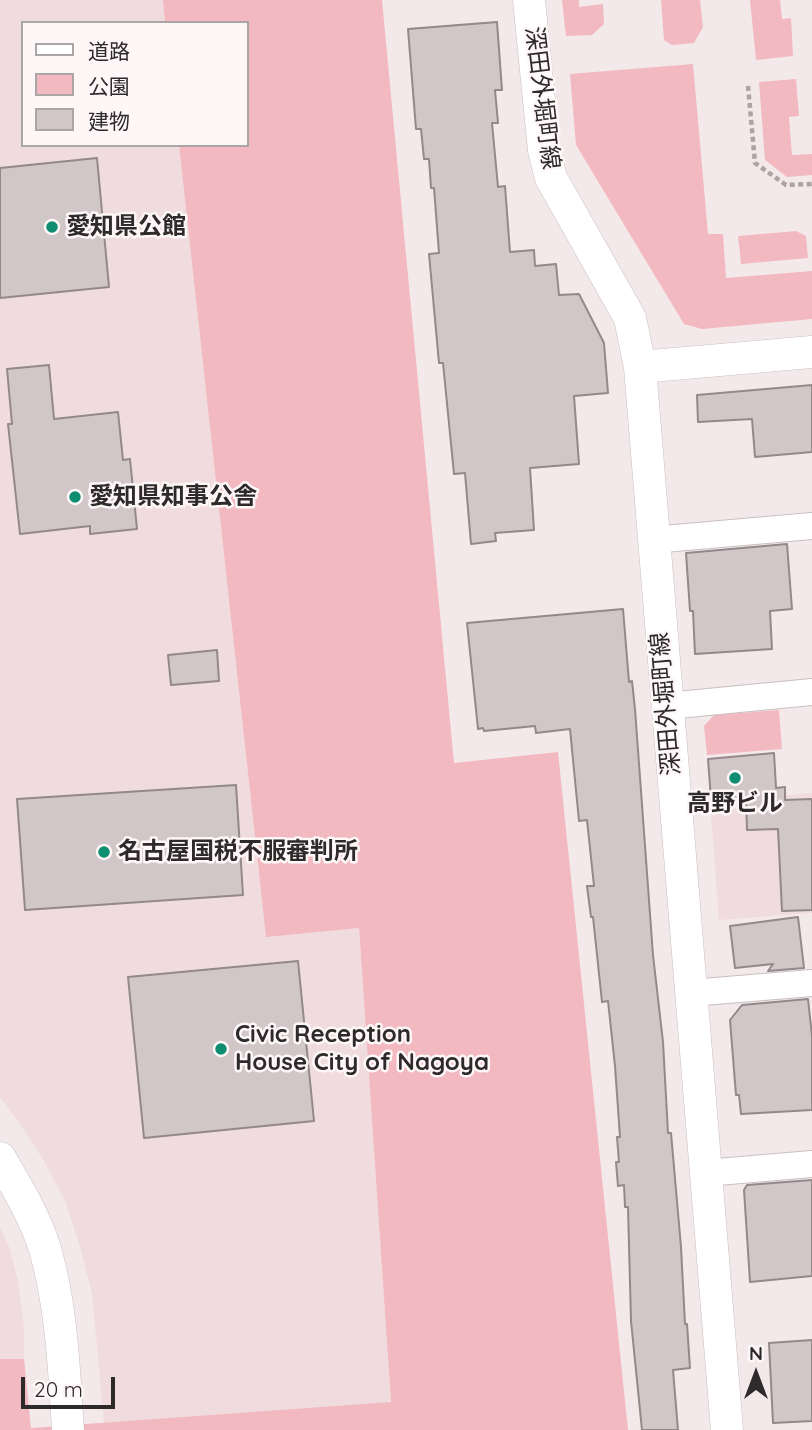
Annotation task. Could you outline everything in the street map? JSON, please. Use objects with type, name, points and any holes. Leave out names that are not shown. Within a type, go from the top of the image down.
[{"type":"street","name":"深田外堀町線","points":[[529,0],[544,150],[551,178],[630,318],[640,367],[652,540],[727,1430]]},
{"type":"street","points":[[640,367],[812,352]]},
{"type":"street","points":[[652,540],[812,526]]},
{"type":"street","points":[[667,706],[812,692]]},
{"type":"street","points":[[691,993],[812,983]]},
{"type":"street","points":[[0,1158],[22,1195],[44,1249],[60,1326],[68,1430]]},
{"type":"street","points":[[706,1173],[812,1164]]},
{"type":"path","points":[[748,86],[755,163],[786,185],[812,184]]},
{"type":"shaded area","points":[[0,0],[163,0],[165,21],[21,21],[21,147],[179,147],[266,936],[359,928],[391,1403],[104,1424],[92,1293],[79,1244],[65,1201],[44,1161],[0,1098]]},
{"type":"shaded area","points":[[812,793],[812,913],[719,920],[710,802]]},
{"type":"shaded area","points":[[0,1227],[10,1249],[18,1280],[24,1327],[24,1359],[0,1359]]},
{"type":"green space","points":[[163,0],[382,0],[454,763],[558,752],[628,1430],[0,1430],[0,1359],[24,1359],[31,1428],[391,1402],[359,928],[266,937],[179,147],[248,147],[248,21],[165,21]]},
{"type":"green space","points":[[562,0],[579,0],[579,7],[603,4],[604,24],[592,35],[566,36]]},
{"type":"green space","points":[[661,0],[700,0],[703,27],[694,43],[672,45],[664,40]]},
{"type":"green space","points":[[750,0],[780,0],[782,19],[791,18],[793,56],[756,60]]},
{"type":"green space","points":[[693,64],[708,234],[723,234],[726,278],[812,271],[812,319],[702,329],[684,324],[576,145],[570,74]]},
{"type":"green space","points":[[796,79],[799,116],[789,117],[792,155],[812,154],[812,175],[787,177],[765,160],[759,82]]},
{"type":"green space","points":[[796,231],[806,236],[808,258],[741,264],[738,236]]},
{"type":"green space","points":[[779,710],[782,749],[707,755],[704,726],[714,715]]},
{"type":"building","points":[[497,22],[502,90],[495,90],[498,123],[492,123],[498,187],[505,186],[510,252],[534,250],[535,266],[556,264],[559,295],[579,294],[604,343],[608,393],[574,396],[579,464],[530,468],[534,530],[495,533],[496,541],[471,544],[465,473],[454,474],[443,363],[439,363],[429,254],[439,253],[434,188],[431,188],[429,159],[424,159],[421,129],[416,129],[408,29]]},
{"type":"building","name":"愛知県公館","points":[[97,158],[109,287],[0,298],[0,168]]},
{"type":"building","name":"愛知県知事公舎","points":[[49,365],[54,419],[118,412],[123,460],[130,459],[137,529],[90,534],[90,526],[20,534],[8,424],[12,424],[7,369]]},
{"type":"building","points":[[812,385],[812,452],[755,457],[752,419],[698,422],[697,395]]},
{"type":"building","points":[[787,544],[792,609],[770,611],[772,649],[695,654],[686,553]]},
{"type":"building","points":[[623,609],[629,682],[632,681],[635,709],[653,955],[663,1042],[668,1133],[671,1133],[690,1368],[673,1370],[678,1430],[642,1430],[631,1321],[628,1207],[625,1207],[624,1185],[618,1186],[616,1162],[619,1162],[617,1137],[620,1137],[615,1066],[608,1001],[602,1002],[587,886],[594,886],[587,820],[579,821],[570,729],[536,733],[535,726],[484,731],[483,728],[478,729],[467,623]]},
{"type":"building","points":[[217,650],[219,681],[171,685],[168,655]]},
{"type":"building","points":[[774,753],[776,788],[785,787],[785,800],[812,799],[812,910],[782,911],[778,829],[747,830],[746,797],[711,799],[708,759]]},
{"type":"building","points":[[236,785],[243,895],[25,910],[17,799]]},
{"type":"building","points":[[798,917],[804,968],[768,971],[773,964],[735,968],[730,926]]},
{"type":"building","name":"Civic Reception House City of Nagoya","points":[[298,961],[314,1121],[144,1138],[128,977]]},
{"type":"building","points":[[808,999],[812,1036],[812,1110],[741,1114],[739,1095],[736,1095],[730,1020],[742,1005]]},
{"type":"building","points":[[812,1180],[812,1276],[750,1282],[744,1190],[747,1185]]},
{"type":"building","points":[[812,1340],[812,1421],[773,1423],[769,1343]]},
{"type":"place","name":"愛知県公館","points":[[52,227]]},
{"type":"place","name":"愛知県知事公舎","points":[[75,497]]},
{"type":"place","name":"高野ビル","points":[[735,778]]},
{"type":"place","name":"名古屋国税不服審判所","points":[[104,852]]},
{"type":"place","name":"Civic Reception House City of Nagoya","points":[[221,1049]]}]
